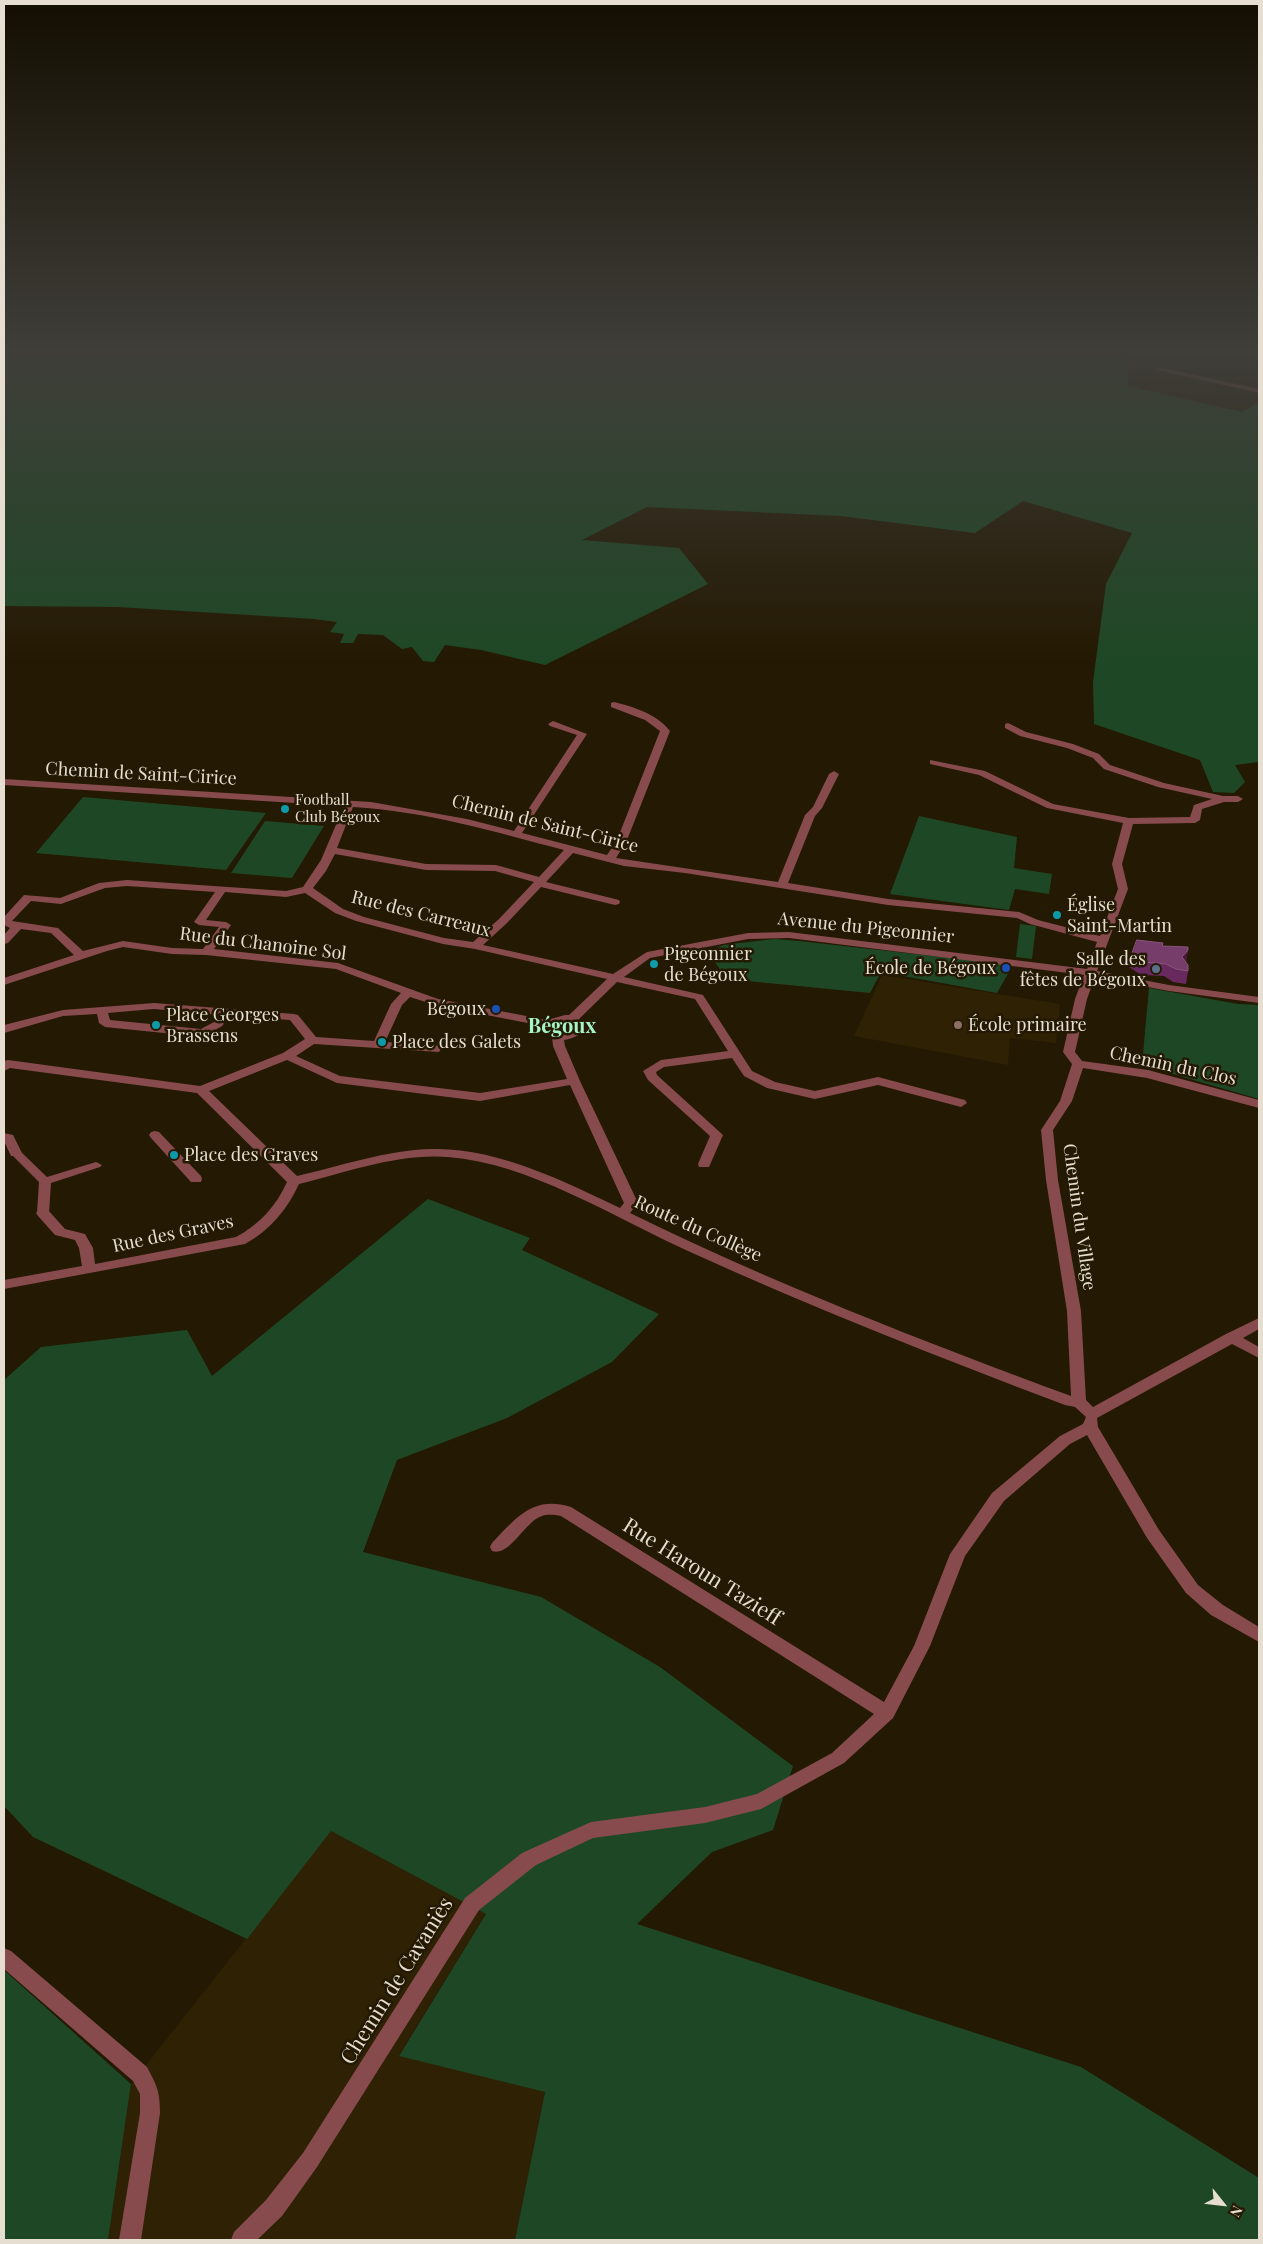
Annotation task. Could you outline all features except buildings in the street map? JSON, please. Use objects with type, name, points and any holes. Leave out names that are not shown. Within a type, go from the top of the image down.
[{"type":"street","points":[[610,859],[622,840],[665,731],[661,726],[648,719],[614,705]]},
{"type":"street","points":[[516,835],[527,822],[582,734],[553,724]]},
{"type":"street","points":[[1008,726],[1023,734],[1070,746],[1096,756],[1107,767],[1161,785],[1222,799],[1238,799]]},
{"type":"street","points":[[933,762],[982,773],[1050,806],[1129,821],[1195,820],[1197,806],[1222,799]]},
{"type":"street","points":[[782,885],[810,815],[817,808],[834,774]]},
{"type":"street","name":"Chemin de Saint-Cirice","points":[[4,782],[350,803],[442,816],[610,859],[888,902],[1018,915],[1034,922],[1103,940]]},
{"type":"street","points":[[81,956],[54,930],[10,926],[6,921],[28,897],[61,901],[103,885],[127,883],[286,894],[307,889],[313,883],[330,850],[350,803]]},
{"type":"street","points":[[1078,1064],[1069,1052],[1081,999],[1123,889],[1117,864],[1129,821]]},
{"type":"street","points":[[330,850],[426,867],[496,868],[614,902]]},
{"type":"street","points":[[475,946],[503,921],[570,850]]},
{"type":"street","points":[[206,952],[226,925],[199,922],[222,889]]},
{"type":"street","name":"Rue des Carreaux","points":[[307,889],[339,911],[360,919],[443,941],[475,946],[698,997],[748,1073],[770,1085],[815,1095],[878,1082],[961,1103]]},
{"type":"street","points":[[4,942],[18,926]]},
{"type":"street","name":"Avenue du Pigeonnier","points":[[572,1019],[615,978],[647,955],[748,936],[789,935],[1092,973],[1169,988],[1259,1000]]},
{"type":"street","name":"Rue du Chanoine Sol","points":[[4,982],[123,944],[172,951],[206,952],[338,966],[435,1002],[548,1024]]},
{"type":"street","points":[[378,1044],[396,1004],[408,992]]},
{"type":"street","points":[[4,1029],[63,1014],[154,1006],[294,1017],[312,1040]]},
{"type":"street","points":[[102,1011],[105,1023],[203,1034],[218,1024],[227,1013]]},
{"type":"street","points":[[558,1019],[572,1019],[580,1026],[578,1031],[573,1034],[558,1036],[547,1029],[548,1024],[558,1019]]},
{"type":"street","points":[[558,1036],[559,1046],[574,1081],[631,1203],[622,1215]]},
{"type":"street","points":[[5,1062],[201,1090],[287,1056],[312,1040],[435,1049]]},
{"type":"street","points":[[704,1164],[717,1136],[652,1077],[649,1071],[661,1064],[735,1054]]},
{"type":"street","points":[[287,1056],[336,1080],[480,1097],[574,1081]]},
{"type":"street","name":"Chemin du Clos","points":[[1078,1064],[1148,1074],[1259,1104]]},
{"type":"street","name":"Chemin du Village","points":[[1078,1064],[1066,1101],[1048,1130],[1052,1180],[1074,1311],[1079,1402]]},
{"type":"street","points":[[201,1090],[294,1181]]},
{"type":"street","points":[[156,1135],[196,1179]]},
{"type":"street","points":[[4,1137],[9,1138],[16,1153],[45,1181],[43,1213],[60,1232],[80,1237],[86,1248],[89,1270]]},
{"type":"street","name":"Route du Collège","points":[[294,1181],[424,1151],[451,1153],[524,1170],[692,1248],[916,1344],[1070,1401],[1079,1402]]},
{"type":"street","points":[[45,1181],[96,1166]]},
{"type":"street","name":"Rue des Graves","points":[[5,1286],[240,1241],[259,1231],[288,1196],[294,1181]]},
{"type":"street","name":"Chemin de Cavaniès","points":[[242,2240],[274,2208],[310,2160],[472,1904],[529,1858],[591,1830],[705,1815],[761,1801],[838,1758],[887,1713],[922,1646],[958,1554],[998,1497],[1091,1421],[1232,1337],[1259,1323]]},
{"type":"street","points":[[1232,1337],[1259,1353]]},
{"type":"street","points":[[1079,1402],[1153,1534],[1192,1589],[1217,1610],[1259,1635]]},
{"type":"street","name":"Rue Haroun Tazieff","points":[[498,1547],[528,1517],[540,1509],[549,1507],[565,1511],[887,1713]]},
{"type":"street","points":[[4,1957],[140,2074],[150,2093],[150,2113],[130,2240]]},
{"type":"shaded area","name":"École primaire","points":[[882,975],[1060,1004],[1056,1043],[1010,1038],[1008,1065],[854,1036]]},
{"type":"shaded area","points":[[331,1831],[486,1914],[399,2055],[545,2092],[515,2240],[108,2240],[131,2084]]},
{"type":"green space","points":[[4,457],[1259,457],[1259,762],[1235,765],[1245,782],[1234,793],[1213,792],[1200,760],[1094,724],[1093,682],[1106,584],[1132,533],[1023,501],[975,533],[841,516],[647,507],[582,540],[679,548],[708,584],[545,665],[481,650],[445,645],[434,662],[423,661],[412,647],[402,649],[383,635],[358,634],[353,643],[340,643],[344,634],[330,632],[337,622],[314,619],[118,607],[4,606]]},
{"type":"green space","points":[[83,797],[266,813],[226,870],[36,853]]},
{"type":"green space","points":[[919,816],[1017,837],[1014,868],[1052,874],[1049,894],[1015,889],[1009,910],[890,894]]},
{"type":"green space","points":[[265,821],[324,826],[292,878],[231,873]]},
{"type":"green space","points":[[1020,924],[1036,926],[1032,959],[1016,957]]},
{"type":"green space","points":[[774,939],[1013,965],[997,993],[881,972],[870,993],[727,979],[712,958],[703,955],[723,945]]},
{"type":"green space","points":[[1149,988],[1238,1004],[1259,1005],[1259,1099],[1142,1065]]},
{"type":"green space","points":[[428,1199],[530,1238],[522,1250],[659,1314],[612,1362],[507,1418],[397,1460],[363,1552],[541,1597],[660,1667],[793,1766],[773,1830],[712,1852],[637,1924],[1081,2067],[1259,2178],[1259,2240],[515,2240],[545,2092],[399,2056],[486,1914],[331,1831],[247,1939],[33,1837],[4,1806],[4,1380],[41,1347],[187,1330],[212,1376]]},
{"type":"green space","points":[[4,1970],[131,2084],[108,2240],[4,2240]]},
{"type":"place","name":"Football Club Bégoux","points":[[285,809]]},
{"type":"place","name":"Église Saint-Martin","points":[[1057,915]]},
{"type":"place","name":"Pigeonnier de Bégoux","points":[[654,964]]},
{"type":"place","name":"École de Bégoux","points":[[1006,968]]},
{"type":"place","name":"Salle des fêtes de Bégoux","points":[[1156,969]]},
{"type":"place","name":"Bégoux","points":[[496,1009]]},
{"type":"place","name":"Place Georges Brassens","points":[[156,1025]]},
{"type":"place","name":"École primaire","points":[[958,1025]]},
{"type":"place","name":"Place des Galets","points":[[382,1042]]},
{"type":"place","name":"Place des Graves","points":[[174,1155]]},
{"type":"district","name":"Bégoux","points":[[562,1027]]}]
